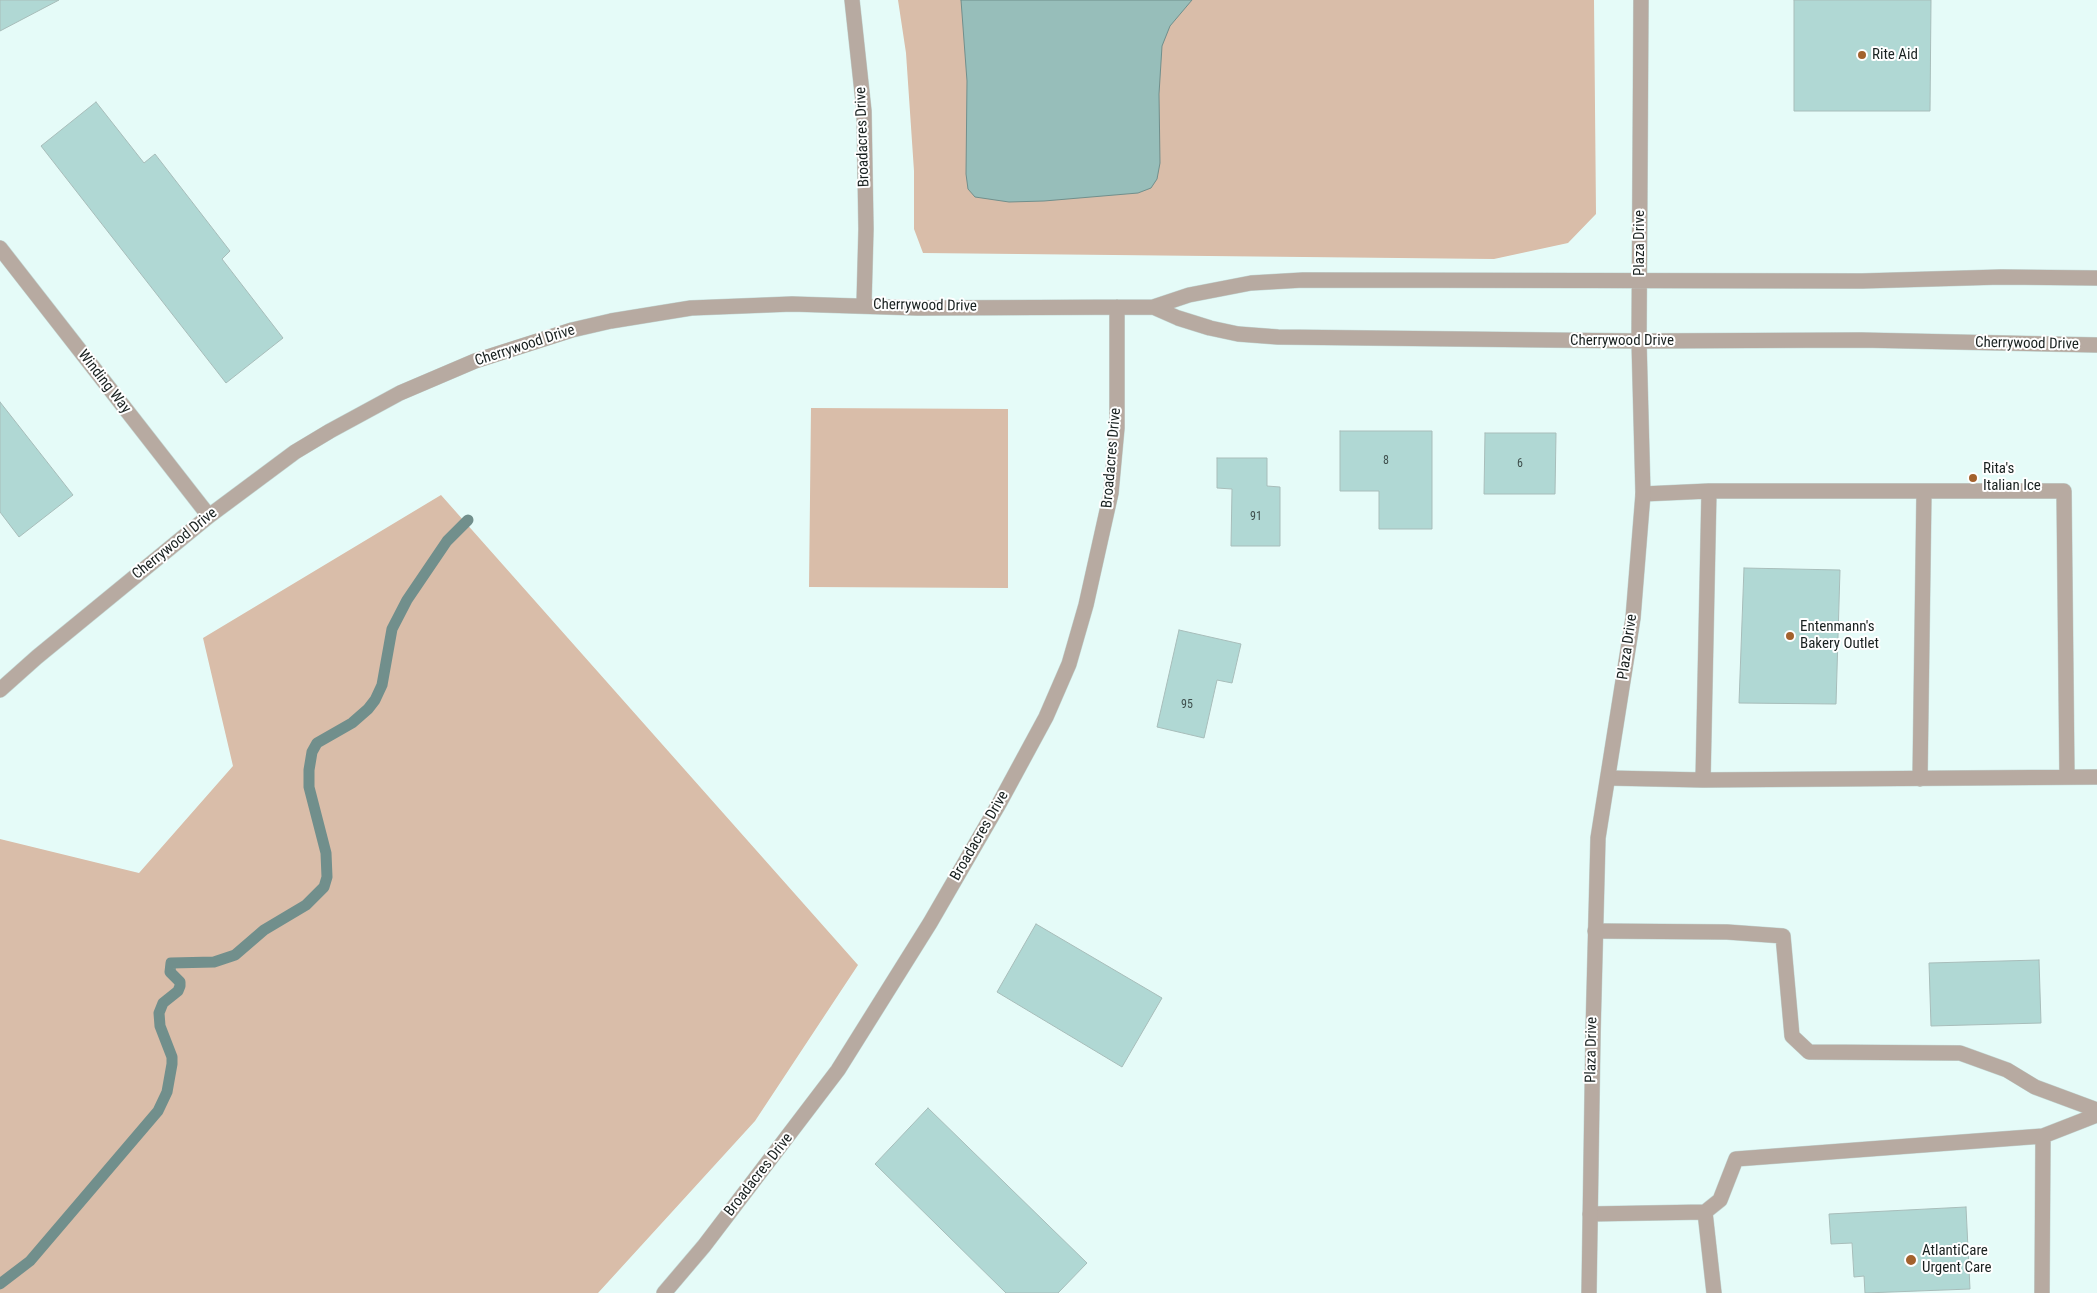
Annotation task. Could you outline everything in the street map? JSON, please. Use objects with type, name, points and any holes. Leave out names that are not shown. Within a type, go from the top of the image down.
[{"type":"street","name":"Broadacres Drive","points":[[852,0],[864,111],[866,219],[864,304]]},
{"type":"street","name":"Plaza Drive","points":[[1589,1293],[1598,838],[1633,618],[1643,494],[1639,341],[1641,0]]},
{"type":"street","name":"Winding Way","points":[[0,248],[209,516]]},
{"type":"street","name":"Cherrywood Drive","points":[[0,690],[37,657],[209,516],[295,452],[363,411],[475,361],[520,346],[611,321],[691,308],[792,304],[864,304],[918,308],[1153,307],[1189,295],[1234,286],[1303,280],[1640,281],[2097,278]]},
{"type":"street","name":"Broadacres Drive","points":[[664,1293],[704,1246],[838,1070],[934,915],[1000,802],[1046,717],[1068,664],[1086,604],[1112,493],[1117,428],[1117,307]]},
{"type":"street","name":"Cherrywood Drive","points":[[1153,307],[1178,318],[1210,328],[1238,334],[1278,337],[1639,341],[1852,340],[2097,346]]},
{"type":"street","points":[[1703,780],[1709,491]]},
{"type":"street","points":[[1643,494],[1709,491],[2064,491],[2067,777]]},
{"type":"street","points":[[1920,779],[1924,491]]},
{"type":"street","points":[[1608,778],[1703,780],[2097,777]]},
{"type":"street","points":[[1596,931],[1727,932],[1783,936],[1792,1036],[1809,1052],[1960,1053],[2007,1070],[2035,1087],[2097,1110]]},
{"type":"street","points":[[1590,1214],[1705,1212],[1720,1200],[1736,1159],[2043,1136],[2097,1115]]},
{"type":"street","points":[[2042,1293],[2043,1136]]},
{"type":"street","points":[[1705,1212],[1714,1293]]},
{"type":"shaded area","points":[[898,0],[1594,0],[1596,214],[1568,243],[1494,259],[923,253],[914,229],[914,171],[906,53]]},
{"type":"shaded area","points":[[811,408],[1008,409],[1008,588],[809,587]]},
{"type":"shaded area","points":[[441,495],[858,965],[755,1121],[598,1293],[0,1293],[0,839],[139,873],[233,766],[203,638]]},
{"type":"water","points":[[961,0],[1192,0],[1170,26],[1162,46],[1159,94],[1160,163],[1157,179],[1151,188],[1138,193],[1044,201],[1009,202],[975,197],[968,189],[966,174],[967,81]]},
{"type":"building","points":[[0,0],[59,0],[0,31]]},
{"type":"building","name":"Rite Aid","points":[[1794,0],[1931,0],[1930,111],[1794,111]]},
{"type":"building","points":[[96,102],[144,163],[155,154],[230,251],[222,259],[283,338],[226,383],[41,146]]},
{"type":"building","points":[[0,402],[73,495],[19,537],[0,512]]},
{"type":"building","points":[[1340,431],[1432,431],[1432,529],[1379,529],[1379,491],[1340,491]]},
{"type":"building","points":[[1485,433],[1556,433],[1555,494],[1484,494]]},
{"type":"building","points":[[1217,458],[1267,458],[1267,486],[1280,487],[1280,546],[1231,546],[1232,489],[1217,488]]},
{"type":"building","name":"Entenmann's Bakery Outlet","points":[[1744,568],[1840,570],[1836,704],[1739,703]]},
{"type":"building","points":[[1179,630],[1241,644],[1232,683],[1217,680],[1204,738],[1157,727]]},
{"type":"building","points":[[1036,924],[1162,998],[1122,1067],[997,992]]},
{"type":"building","points":[[2039,960],[2041,1023],[1931,1026],[1929,963]]},
{"type":"building","points":[[928,1108],[1087,1263],[1058,1293],[1006,1293],[875,1164]]},
{"type":"building","name":"AtlantiCare Urgent Care","points":[[1966,1207],[1970,1289],[1865,1293],[1864,1276],[1854,1277],[1852,1243],[1831,1244],[1829,1214]]},
{"type":"waterway","points":[[0,1284],[30,1261],[158,1111],[167,1092],[172,1064],[172,1057],[160,1026],[159,1013],[163,1003],[178,991],[180,986],[180,982],[170,972],[171,963],[214,962],[235,955],[264,930],[306,905],[324,887],[327,877],[326,853],[309,787],[312,752],[317,743],[352,723],[375,700],[382,685],[392,629],[407,600],[447,541],[468,520]]},
{"type":"place","name":"Rite Aid","points":[[1862,55]]},
{"type":"place","name":"Rita's Italian Ice","points":[[1973,478]]},
{"type":"place","name":"Entenmann's Bakery Outlet","points":[[1790,636]]},
{"type":"place","name":"AtlantiCare Urgent Care","points":[[1911,1260]]}]
